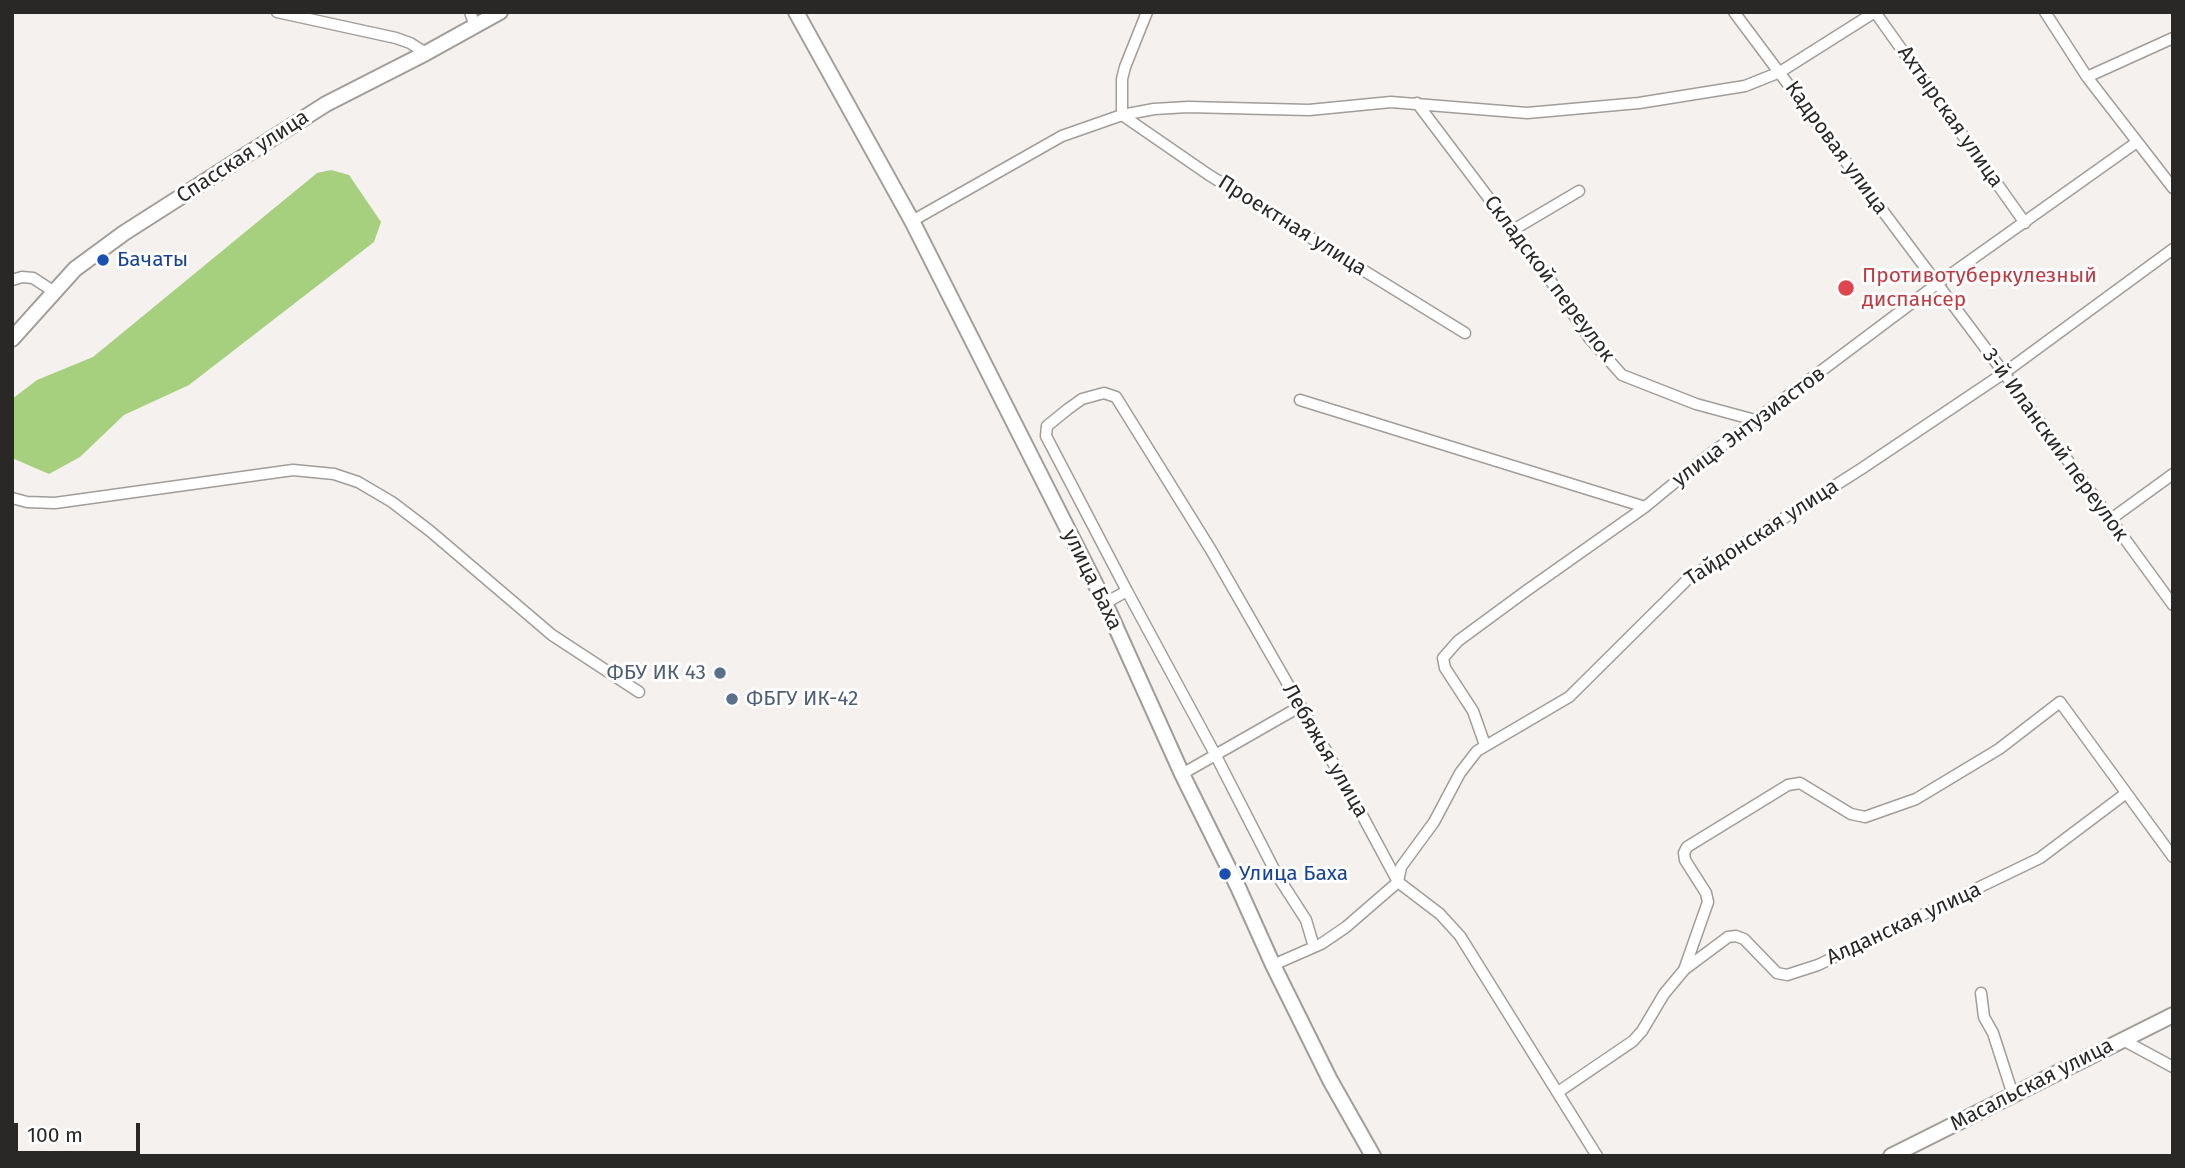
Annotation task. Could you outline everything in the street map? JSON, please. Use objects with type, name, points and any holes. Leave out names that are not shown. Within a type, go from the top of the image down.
[{"type":"street","points":[[277,12],[396,38],[426,53]]},
{"type":"street","name":"Спасская улица","points":[[12,339],[53,291],[87,259],[326,104],[426,53],[472,19],[500,12]]},
{"type":"street","name":"улица Баха","points":[[796,12],[912,221],[1105,603],[1182,774],[1273,965],[1330,1080],[1373,1156]]},
{"type":"street","points":[[1122,115],[1122,79],[1147,12]]},
{"type":"street","name":"Кадровая улица","points":[[1734,12],[1937,284]]},
{"type":"street","points":[[912,221],[1062,136],[1122,115],[1154,109],[1188,107],[1309,110],[1391,102],[1527,113],[1639,103],[1745,86],[1780,72],[1875,12]]},
{"type":"street","name":"Ахтырская улица","points":[[1875,12],[2025,223]]},
{"type":"street","points":[[2045,12],[2087,77],[2173,188]]},
{"type":"street","points":[[2087,77],[2173,37]]},
{"type":"street","name":"Складской переулок","points":[[1417,103],[1513,230],[1590,339],[1622,375],[1696,404],[1755,421]]},
{"type":"street","name":"Проектная улица","points":[[1122,115],[1209,175],[1465,333]]},
{"type":"street","name":"улица Энтузиастов","points":[[1485,745],[1473,711],[1445,668],[1443,658],[1458,641],[1645,507],[1937,284],[2137,142]]},
{"type":"street","points":[[1513,230],[1579,191]]},
{"type":"street","name":"Тайдонская улица","points":[[1273,965],[1314,947],[1346,927],[1398,882],[1401,867],[1434,822],[1470,759],[1485,745],[1569,697],[1688,579],[1861,469],[2004,373],[2173,249]]},
{"type":"street","points":[[12,280],[33,278],[53,291]]},
{"type":"street","name":"3-й Иланский переулок","points":[[1937,284],[2173,606]]},
{"type":"street","name":"Лебяжья улица","points":[[1127,590],[1046,436],[1046,426],[1082,399],[1104,393],[1116,397],[1204,539],[1301,706],[1398,882],[1440,914],[1460,936],[1597,1156]]},
{"type":"street","points":[[1300,400],[1645,507]]},
{"type":"street","points":[[12,498],[27,502],[55,503],[293,470],[334,474],[358,482],[392,502],[552,635],[639,692]]},
{"type":"street","points":[[2111,519],[2173,474]]},
{"type":"street","points":[[1105,603],[1127,590],[1277,875],[1306,920],[1314,947]]},
{"type":"street","points":[[1558,1092],[1633,1041],[1664,994],[1684,970],[1708,902],[1685,860],[1687,847],[1788,785],[1797,782],[1858,817],[1865,817],[1916,799],[1999,749],[2060,702],[2173,856]]},
{"type":"street","points":[[1182,774],[1301,706]]},
{"type":"street","name":"Алданская улица","points":[[1684,970],[1728,937],[1736,936],[1744,940],[1777,973],[1787,975],[1818,965],[2040,858],[2125,794]]},
{"type":"street","points":[[1981,993],[1984,1017],[1993,1032],[2013,1095]]},
{"type":"street","name":"Масальская улица","points":[[1891,1156],[2173,1015]]},
{"type":"street","points":[[2123,1040],[2173,1067]]},
{"type":"green space","points":[[331,170],[349,175],[381,222],[374,242],[189,385],[124,415],[80,457],[49,474],[12,458],[12,399],[37,380],[93,357],[317,173]]},
{"type":"place","name":"Бачаты","points":[[103,260]]},
{"type":"place","name":"Противотуберкулезный диспансер","points":[[1846,288]]},
{"type":"place","name":"ФБУ ИК 43","points":[[720,673]]},
{"type":"place","name":"ФБГУ ИК-42","points":[[732,699]]},
{"type":"place","name":"Улица Баха","points":[[1225,874]]}]
